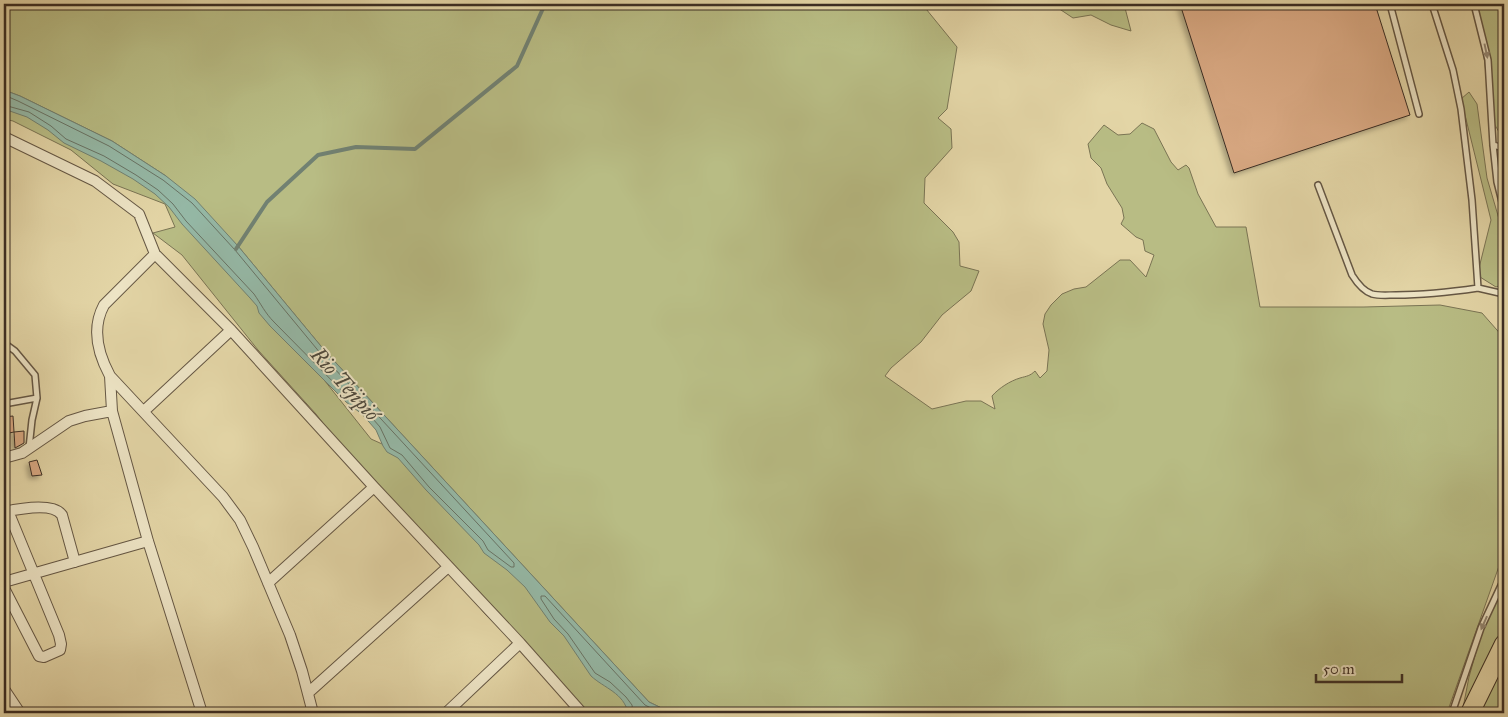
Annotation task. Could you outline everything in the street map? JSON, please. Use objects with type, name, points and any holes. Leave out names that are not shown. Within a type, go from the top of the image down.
[{"type":"highway","points":[[1470,713],[1504,644]]},
{"type":"street","points":[[4,137],[95,181],[139,214],[155,254],[231,330],[520,643],[582,713]]},
{"type":"street","points":[[155,254],[104,305],[99,314],[97,342],[99,352],[110,376],[223,497],[240,520],[290,635],[313,713]]},
{"type":"street","points":[[144,411],[231,330]]},
{"type":"street","points":[[110,376],[112,411],[148,541],[202,713]]},
{"type":"street","points":[[4,458],[29,448],[69,421],[112,411]]},
{"type":"street","points":[[268,583],[374,487]]},
{"type":"street","points":[[4,588],[39,656],[44,657],[60,650],[59,635],[6,511],[49,508],[60,512],[75,562]]},
{"type":"street","points":[[4,582],[148,541]]},
{"type":"street","points":[[308,693],[448,567]]},
{"type":"street","points":[[446,713],[520,643]]},
{"type":"street","points":[[4,689],[20,713]]},
{"type":"lane","points":[[1390,4],[1420,114]]},
{"type":"lane","points":[[1432,4],[1453,70],[1461,109],[1472,200],[1478,288]]},
{"type":"lane","points":[[1474,4],[1488,60],[1493,145],[1497,182],[1504,210]]},
{"type":"lane","points":[[1493,145],[1504,148]]},
{"type":"lane","points":[[1318,185],[1352,275],[1362,288],[1370,293],[1410,295],[1478,288],[1504,294]]},
{"type":"lane","points":[[4,343],[15,351],[35,375],[37,398],[29,448]]},
{"type":"lane","points":[[4,404],[37,398]]},
{"type":"lane","points":[[1452,713],[1481,628],[1504,578]]},
{"type":"green space","points":[[4,4],[922,4],[957,47],[947,109],[938,118],[951,129],[952,148],[925,178],[924,203],[953,232],[959,242],[960,266],[979,271],[971,291],[942,315],[921,342],[891,368],[885,376],[932,409],[966,401],[981,401],[995,409],[992,396],[1001,388],[1035,371],[1040,378],[1047,371],[1049,350],[1043,324],[1045,314],[1062,294],[1086,287],[1120,260],[1130,260],[1146,277],[1154,255],[1145,251],[1143,240],[1136,237],[1121,224],[1124,218],[1122,208],[1107,184],[1101,168],[1091,158],[1088,144],[1104,125],[1118,135],[1130,134],[1142,123],[1154,129],[1171,162],[1178,170],[1186,165],[1189,168],[1198,194],[1216,227],[1246,227],[1260,307],[1440,305],[1482,313],[1504,338],[1504,552],[1447,713],[672,713],[649,702],[325,351],[238,246],[166,176],[112,141],[4,90]]},
{"type":"green space","points":[[1052,4],[1124,4],[1131,31],[1111,25],[1091,15],[1073,18]]},
{"type":"green space","points":[[1472,4],[1504,4],[1504,131],[1499,132],[1492,120],[1484,57]]},
{"type":"green space","points":[[1469,92],[1477,104],[1487,178],[1504,236],[1504,284],[1496,287],[1480,277],[1479,268],[1491,220],[1461,99]]},
{"type":"green space","points":[[4,99],[124,160],[251,288],[371,439],[400,452],[542,600],[637,713],[583,713],[486,615],[335,439],[316,414],[258,350],[182,255],[153,233],[175,227],[165,204],[113,184],[71,150],[13,121],[4,119]]},
{"type":"green space","points":[[1504,148],[1504,201],[1498,160]]},
{"type":"green space","points":[[1504,579],[1504,626],[1462,713],[1469,677],[1485,620]]},
{"type":"green space","points":[[1504,655],[1504,705],[1500,713],[1474,713]]},
{"type":"water","name":"Rio Tejipió","points":[[4,90],[112,141],[166,176],[195,199],[238,246],[325,351],[649,702],[672,713],[628,713],[626,706],[618,696],[591,676],[564,636],[550,622],[525,587],[507,570],[484,553],[479,545],[398,458],[387,452],[376,430],[362,414],[346,402],[270,326],[259,313],[257,306],[182,224],[169,207],[155,194],[133,179],[64,143],[27,117],[4,109]]},
{"type":"building","points":[[1180,4],[1375,4],[1410,115],[1234,173]]},
{"type":"building","points":[[13,416],[14,432],[4,434],[4,417]]},
{"type":"building","points":[[24,431],[24,443],[15,448],[14,432]]},
{"type":"building","points":[[37,460],[42,475],[32,476],[29,462]]},
{"type":"waterway","points":[[236,249],[267,202],[318,155],[356,147],[415,149],[517,66],[545,4]]}]
